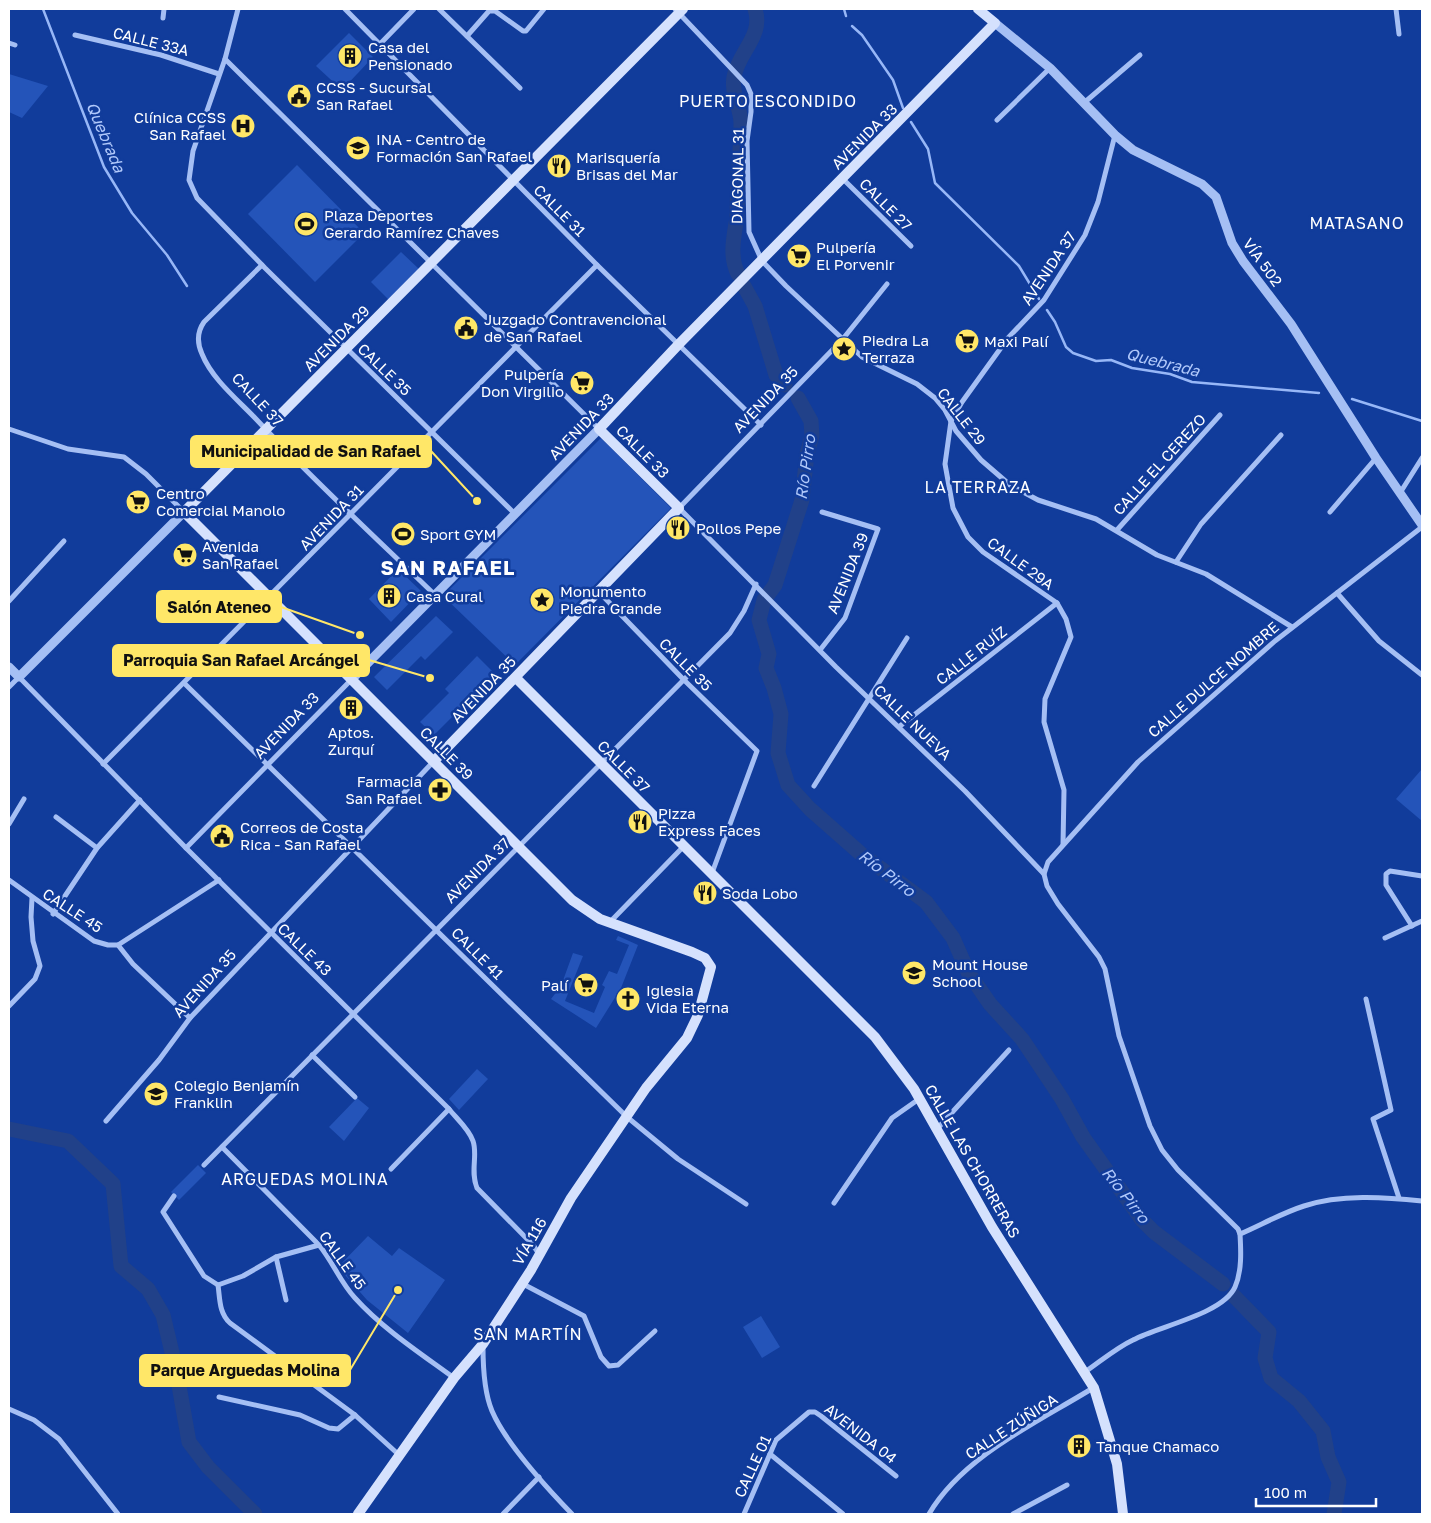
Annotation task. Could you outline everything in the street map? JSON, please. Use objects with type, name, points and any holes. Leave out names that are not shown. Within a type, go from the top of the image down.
[{"type":"main road","points":[[978,9],[995,22]]},
{"type":"main road","name":"AVENIDA 29","points":[[184,512],[514,181],[679,10]]},
{"type":"main road","name":"AVENIDA 33","points":[[599,429],[678,345],[995,22]]},
{"type":"main road","name":"CALLE 33","points":[[599,429],[679,508]]},
{"type":"main road","name":"AVENIDA 35","points":[[435,760],[679,508]]},
{"type":"main road","name":"CALLE 39","points":[[184,512],[351,680],[435,760],[518,847],[581,908],[610,922],[705,958],[710,964],[710,974]]},
{"type":"main road","name":"CALLE 37","points":[[516,678],[600,764],[712,873]]},
{"type":"main road","name":"CALLE LAS CHORRERAS","points":[[712,873],[874,1037],[901,1070],[920,1099],[992,1227],[1094,1388],[1117,1464],[1124,1514]]},
{"type":"main road","name":"VÍA 116","points":[[358,1514],[398,1454],[454,1378],[483,1344],[522,1283],[571,1198],[646,1088],[687,1038],[698,1015],[710,974]]},
{"type":"street","points":[[163,18],[164,9]]},
{"type":"street","points":[[219,74],[225,59],[238,9]]},
{"type":"street","name":"CALLE 31","points":[[345,9],[597,265],[761,425]]},
{"type":"street","points":[[380,44],[414,9]]},
{"type":"street","points":[[439,9],[520,88]]},
{"type":"street","points":[[467,36],[489,11],[495,11],[526,31],[544,9]]},
{"type":"street","points":[[1396,9],[1399,34]]},
{"type":"street","name":"DIAGONAL 31","points":[[679,10],[742,78],[751,94],[748,141],[749,232],[762,261]]},
{"type":"street","name":"VÍA 502","points":[[995,22],[1050,68],[1085,102],[1114,135],[1133,150],[1202,184],[1216,197],[1232,244],[1291,324],[1376,458],[1422,526]]},
{"type":"street","name":"CALLE 33A","points":[[75,35],[161,55],[219,74]]},
{"type":"street","points":[[9,43],[15,45]]},
{"type":"street","points":[[1085,102],[1140,56]]},
{"type":"street","name":"CALLE 33","points":[[225,59],[599,429]]},
{"type":"street","points":[[996,120],[1050,68]]},
{"type":"street","name":"CALLE 35","points":[[219,74],[192,151],[189,180],[197,198],[262,265],[516,514]]},
{"type":"street","name":"AVENIDA 37","points":[[951,421],[962,402],[1008,338],[1044,300],[1078,249],[1098,202],[1114,135]]},
{"type":"street","name":"CALLE 27","points":[[843,179],[911,246]]},
{"type":"street","name":"CALLE 29","points":[[762,261],[842,340],[872,364],[917,384],[935,398],[956,431],[981,460],[1010,485],[1038,500],[1096,519],[1157,555],[1206,574],[1292,628]]},
{"type":"street","name":"CALLE 37","points":[[262,265],[204,322],[200,329],[198,341],[208,364],[266,430],[435,595]]},
{"type":"street","name":"AVENIDA 31","points":[[103,764],[597,265]]},
{"type":"street","name":"AVENIDA 35","points":[[679,508],[842,340],[887,284]]},
{"type":"street","name":"CALLE EL CEREZO","points":[[1117,530],[1220,415]]},
{"type":"street","name":"CALLE 29A","points":[[951,421],[945,464],[952,508],[960,526],[983,552],[1057,603],[1066,620],[1071,637],[1045,699],[1044,722],[1064,790],[1063,845]]},
{"type":"street","points":[[9,429],[68,449],[124,457],[146,474],[184,512]]},
{"type":"street","name":"AVENIDA 33","points":[[186,848],[599,429]]},
{"type":"street","points":[[1176,562],[1202,524],[1281,436]]},
{"type":"street","points":[[1330,512],[1376,458]]},
{"type":"street","points":[[1400,493],[1422,458]]},
{"type":"street","name":"CALLE 33","points":[[679,508],[762,590]]},
{"type":"street","name":"AVENIDA 29","points":[[9,688],[184,512]]},
{"type":"street","name":"AVENIDA 39","points":[[820,650],[845,618],[878,529],[822,512]]},
{"type":"street","name":"CALLE DULCE NOMBRE","points":[[1044,874],[1048,862],[1138,762],[1292,628],[1422,526]]},
{"type":"street","points":[[9,601],[64,540]]},
{"type":"street","name":"AVENIDA 37","points":[[204,1165],[734,629],[756,584]]},
{"type":"street","name":"CALLE NUEVA","points":[[762,590],[820,650],[900,726],[1044,874]]},
{"type":"street","name":"CALLE 35","points":[[599,592],[757,753],[712,873]]},
{"type":"street","points":[[1337,593],[1378,641],[1422,675]]},
{"type":"street","name":"CALLE RUÍZ","points":[[900,726],[1057,603]]},
{"type":"street","points":[[814,786],[907,638]]},
{"type":"street","points":[[9,667],[19,677]]},
{"type":"street","name":"CALLE 43","points":[[19,677],[186,848],[449,1109],[472,1138],[473,1179],[477,1188],[533,1245],[539,1254]]},
{"type":"street","name":"CALLE 41","points":[[184,682],[353,846],[626,1117],[678,1159],[746,1204]]},
{"type":"street","name":"AVENIDA 35","points":[[106,1121],[159,1060],[190,1018],[435,760]]},
{"type":"street","points":[[9,824],[24,799]]},
{"type":"street","points":[[53,914],[97,848],[140,800]]},
{"type":"street","points":[[56,817],[97,848]]},
{"type":"street","points":[[610,922],[684,846]]},
{"type":"street","points":[[1412,926],[1386,885],[1385,879],[1390,871],[1422,876]]},
{"type":"street","points":[[1044,874],[1047,886],[1058,904],[1099,957],[1105,969],[1119,1036],[1150,1126],[1162,1150],[1178,1170],[1234,1224],[1240,1234],[1240,1266],[1235,1288],[1229,1296],[1215,1306],[1132,1340],[1085,1372]]},
{"type":"street","name":"CALLE 45","points":[[9,880],[53,914],[94,941],[118,945]]},
{"type":"street","points":[[190,1018],[133,964],[118,945],[219,880]]},
{"type":"street","points":[[9,1006],[35,979],[40,966],[33,941],[32,898]]},
{"type":"street","points":[[1385,938],[1422,920]]},
{"type":"street","points":[[1366,1000],[1391,1110],[1373,1119],[1399,1198]]},
{"type":"street","points":[[936,1130],[1009,1050]]},
{"type":"street","points":[[312,1055],[355,1097]]},
{"type":"street","points":[[834,1203],[892,1118],[920,1099]]},
{"type":"street","points":[[392,1169],[449,1109]]},
{"type":"street","name":"CALLE 45","points":[[222,1147],[319,1245],[328,1256],[338,1277],[355,1299],[400,1337],[454,1378]]},
{"type":"street","points":[[174,1196],[163,1212],[204,1276],[218,1285]]},
{"type":"street","points":[[1240,1234],[1304,1206],[1348,1199],[1399,1198],[1422,1201]]},
{"type":"street","points":[[218,1285],[243,1276],[276,1257],[319,1245]]},
{"type":"street","points":[[276,1257],[286,1300]]},
{"type":"street","points":[[522,1283],[584,1316],[601,1357],[609,1366],[613,1367],[655,1331]]},
{"type":"street","points":[[218,1285],[221,1310],[230,1323],[355,1415],[398,1454]]},
{"type":"street","points":[[483,1344],[486,1385],[492,1410],[501,1427],[539,1477],[572,1514]]},
{"type":"street","name":"CALLE ZÚÑIGA","points":[[929,1514],[939,1498],[987,1454],[1094,1388]]},
{"type":"street","points":[[219,1397],[305,1416],[329,1428],[338,1429],[355,1415]]},
{"type":"street","points":[[9,1409],[34,1420],[59,1439],[118,1514]]},
{"type":"street","name":"CALLE 01","points":[[744,1514],[776,1440],[809,1412]]},
{"type":"street","name":"AVENIDA 04","points":[[809,1412],[821,1416],[896,1476]]},
{"type":"street","points":[[770,1454],[843,1514]]},
{"type":"street","points":[[503,1514],[539,1477]]},
{"type":"street","points":[[1013,1514],[1022,1512],[1067,1485]]},
{"type":"shaded area","points":[[349,33],[373,57],[342,90],[316,66]]},
{"type":"shaded area","points":[[9,74],[48,86],[22,118],[9,112]]},
{"type":"shaded area","name":"Plaza Deportes Gerardo Ramírez Chaves","points":[[297,165],[364,233],[315,282],[248,214]]},
{"type":"shaded area","points":[[401,252],[419,269],[389,300],[371,282]]},
{"type":"shaded area","points":[[601,438],[671,508],[515,665],[443,596]]},
{"type":"shaded area","name":"Casa Cural","points":[[398,569],[421,591],[391,622],[369,599]]},
{"type":"shaded area","points":[[436,616],[453,632],[425,660],[421,656],[387,690],[374,677]]},
{"type":"shaded area","points":[[477,656],[495,674],[434,735],[420,722],[449,693],[445,689]]},
{"type":"shaded area","points":[[1422,769],[1422,821],[1396,799]]},
{"type":"shaded area","points":[[618,936],[638,945],[621,988],[596,1028],[551,999],[561,986],[573,953],[583,956],[565,1001],[594,1013],[605,987],[602,985],[609,971],[617,974],[629,945],[616,940]]},
{"type":"shaded area","points":[[477,1069],[488,1079],[459,1110],[449,1099]]},
{"type":"shaded area","points":[[357,1098],[369,1108],[344,1141],[329,1127]]},
{"type":"shaded area","points":[[198,1165],[206,1173],[179,1200],[171,1192]]},
{"type":"shaded area","points":[[368,1236],[392,1256],[399,1248],[445,1280],[408,1333],[367,1300],[338,1267]]},
{"type":"shaded area","points":[[761,1316],[780,1347],[762,1358],[743,1327]]},
{"type":"waterway","name":"Quebrada","points":[[43,9],[104,167],[132,213],[167,255],[187,286]]},
{"type":"waterway","name":"Río Pirro","points":[[739,165],[741,122],[733,83],[736,68],[756,28],[755,9]]},
{"type":"waterway","name":"Quebrada","points":[[844,9],[846,16]]},
{"type":"waterway","name":"Quebrada","points":[[852,26],[862,35],[893,80],[903,108]]},
{"type":"waterway","name":"Quebrada","points":[[911,122],[928,149],[935,183],[1019,266],[1039,299]]},
{"type":"waterway","name":"Río Pirro","points":[[737,216],[738,173]]},
{"type":"waterway","name":"Río Pirro","points":[[736,223],[733,256],[738,274]]},
{"type":"waterway","name":"Río Pirro","points":[[744,286],[755,306],[776,375],[785,385]]},
{"type":"waterway","name":"Quebrada","points":[[1047,310],[1055,322],[1066,347],[1073,353],[1096,361],[1111,360],[1132,368],[1170,374],[1192,382],[1319,393]]},
{"type":"waterway","name":"Río Pirro","points":[[798,398],[811,421],[812,436],[807,454],[802,500],[775,585],[764,600],[759,620],[769,654],[766,668],[781,714],[778,753],[788,785],[810,809],[860,853],[926,902],[953,938],[968,972],[990,1004],[1022,1039],[1062,1099],[1083,1137],[1142,1220],[1154,1232],[1223,1284]]},
{"type":"waterway","points":[[1352,399],[1422,421]]},
{"type":"waterway","points":[[9,1129],[68,1141],[113,1184],[121,1266],[148,1289],[163,1315],[176,1369],[189,1442],[208,1467],[255,1514]]},
{"type":"waterway","name":"Río Pirro","points":[[1234,1296],[1269,1332],[1265,1358],[1271,1378],[1299,1401],[1323,1431],[1328,1457],[1339,1482],[1334,1514]]},
{"type":"place","name":"Casa del Pensionado","points":[[350,56]]},
{"type":"place","name":"CCSS - Sucursal San Rafael","points":[[299,96]]},
{"type":"place","name":"Clínica CCSS San Rafael","points":[[243,126]]},
{"type":"place","name":"INA - Centro de Formación San Rafael","points":[[358,148]]},
{"type":"place","name":"Marisquería Brisas del Mar","points":[[559,166]]},
{"type":"place","name":"Plaza Deportes Gerardo Ramírez Chaves","points":[[306,224]]},
{"type":"place","name":"Pulpería El Porvenir","points":[[799,256]]},
{"type":"place","name":"Juzgado Contravencional de San Rafael","points":[[466,328]]},
{"type":"place","name":"Maxi Palí","points":[[967,341]]},
{"type":"place","name":"Piedra La Terraza","points":[[844,349]]},
{"type":"place","name":"Pulpería Don Virgilio","points":[[582,383]]},
{"type":"place","name":"Municipalidad de San Rafael","points":[[477,501]]},
{"type":"place","name":"Centro Comercial Manolo","points":[[138,502]]},
{"type":"place","name":"Pollos Pepe","points":[[678,528]]},
{"type":"place","name":"Sport GYM","points":[[403,534]]},
{"type":"place","name":"Avenida San Rafael","points":[[185,555]]},
{"type":"place","name":"Casa Cural","points":[[389,596]]},
{"type":"place","name":"Monumento Piedra Grande","points":[[542,600]]},
{"type":"place","name":"Salón Ateneo","points":[[360,635]]},
{"type":"place","name":"Parroquia San Rafael Arcángel","points":[[430,678]]},
{"type":"place","name":"Aptos. Zurquí","points":[[351,708]]},
{"type":"place","name":"Farmacia San Rafael","points":[[440,790]]},
{"type":"place","name":"Pizza Express Faces","points":[[640,822]]},
{"type":"place","name":"Correos de Costa Rica - San Rafael","points":[[222,836]]},
{"type":"place","name":"Soda Lobo","points":[[705,893]]},
{"type":"place","name":"Mount House School","points":[[914,973]]},
{"type":"place","name":"Palí","points":[[586,985]]},
{"type":"place","name":"Iglesia Vida Eterna","points":[[628,999]]},
{"type":"place","name":"Colegio Benjamín Franklin","points":[[156,1094]]},
{"type":"place","name":"Parque Arguedas Molina","points":[[398,1290]]},
{"type":"place","name":"Tanque Chamaco","points":[[1079,1446]]},
{"type":"district","name":"PUERTO ESCONDIDO","points":[[768,101]]},
{"type":"district","name":"MATASANO","points":[[1357,223]]},
{"type":"district","name":"LA TERRAZA","points":[[978,487]]},
{"type":"district","name":"SAN RAFAEL","points":[[448,567]]},
{"type":"district","name":"ARGUEDAS MOLINA","points":[[305,1179]]},
{"type":"district","name":"SAN MARTÍN","points":[[528,1334]]}]
